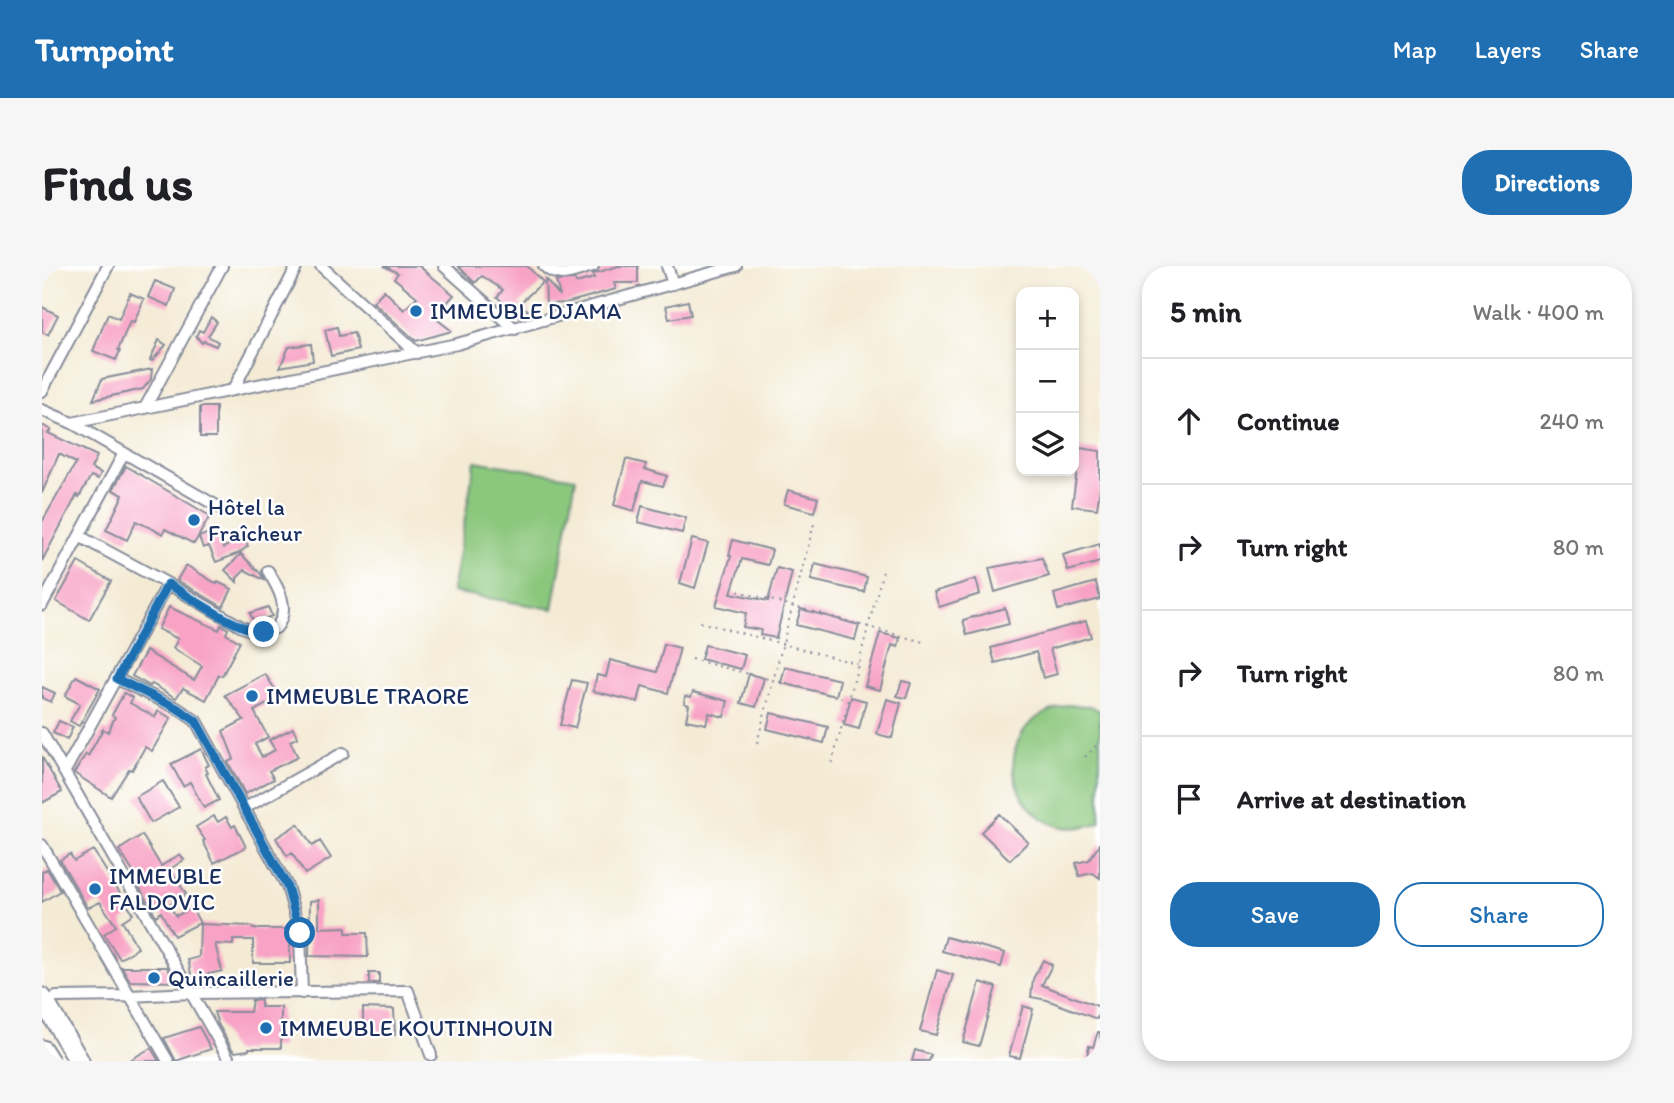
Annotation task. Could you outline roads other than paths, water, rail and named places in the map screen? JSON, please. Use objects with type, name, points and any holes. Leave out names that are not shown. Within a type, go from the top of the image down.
[{"type":"highway","points":[[49,997],[79,1061]]},
{"type":"highway","points":[[42,1050],[49,1061]]},
{"type":"street","points":[[42,391],[108,266]]},
{"type":"street","points":[[146,406],[222,266]]},
{"type":"street","points":[[233,390],[297,266]]},
{"type":"street","points":[[321,266],[417,353]]},
{"type":"street","points":[[444,266],[515,329]]},
{"type":"street","points":[[544,266],[555,275],[561,275],[593,266]]},
{"type":"street","points":[[667,266],[673,284]]},
{"type":"street","points":[[72,423],[417,353],[515,329],[736,266]]},
{"type":"street","points":[[42,410],[72,423],[222,509]]},
{"type":"street","points":[[42,605],[124,453]]},
{"type":"street","points":[[79,536],[242,627],[256,632],[276,628],[282,621],[284,608],[280,590],[268,571]]},
{"type":"street","points":[[65,771],[168,584]]},
{"type":"street","points":[[117,679],[177,708],[196,721],[293,900],[300,933],[302,993]]},
{"type":"street","points":[[42,733],[230,1061]]},
{"type":"street","points":[[245,808],[342,753]]},
{"type":"street","points":[[42,845],[168,1061]]},
{"type":"street","points":[[49,997],[408,991],[430,1055]]},
{"type":"place","name":"IMMEUBLE DJAMA","points":[[416,311]]},
{"type":"place","name":"Hôtel la Fraîcheur","points":[[194,520]]},
{"type":"place","name":"IMMEUBLE TRAORE","points":[[252,696]]},
{"type":"place","name":"IMMEUBLE FALDOVIC","points":[[95,889]]},
{"type":"place","name":"Quincaillerie","points":[[154,978]]},
{"type":"place","name":"IMMEUBLE KOUTINHOUIN","points":[[266,1028]]}]
